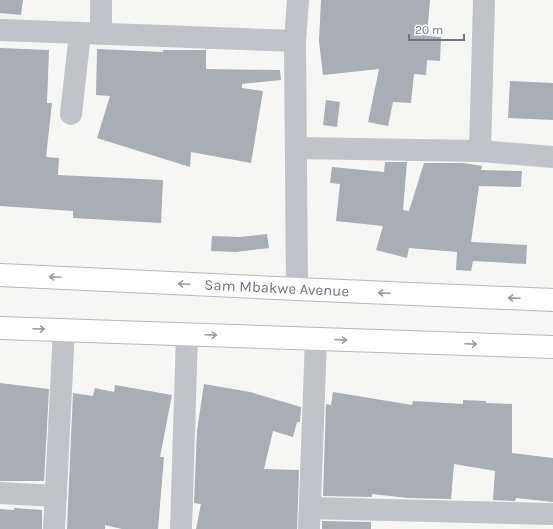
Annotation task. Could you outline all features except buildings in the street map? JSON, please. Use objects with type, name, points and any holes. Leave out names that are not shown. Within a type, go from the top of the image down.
[{"type":"main road","name":"Sam Mbakwe Avenue","points":[[0,275],[297,290],[553,300]]},
{"type":"main road","points":[[0,328],[553,347]]},
{"type":"street","points":[[71,114],[90,33],[101,0]]},
{"type":"street","points":[[297,290],[295,41],[298,0]]},
{"type":"street","points":[[480,151],[484,0]]},
{"type":"street","points":[[0,30],[295,41]]},
{"type":"street","points":[[296,148],[480,151],[553,157]]},
{"type":"street","points":[[54,529],[64,330]]},
{"type":"street","points":[[181,529],[187,334]]},
{"type":"street","points":[[316,339],[310,519],[553,514]]},
{"type":"street","points":[[0,493],[56,496]]}]
